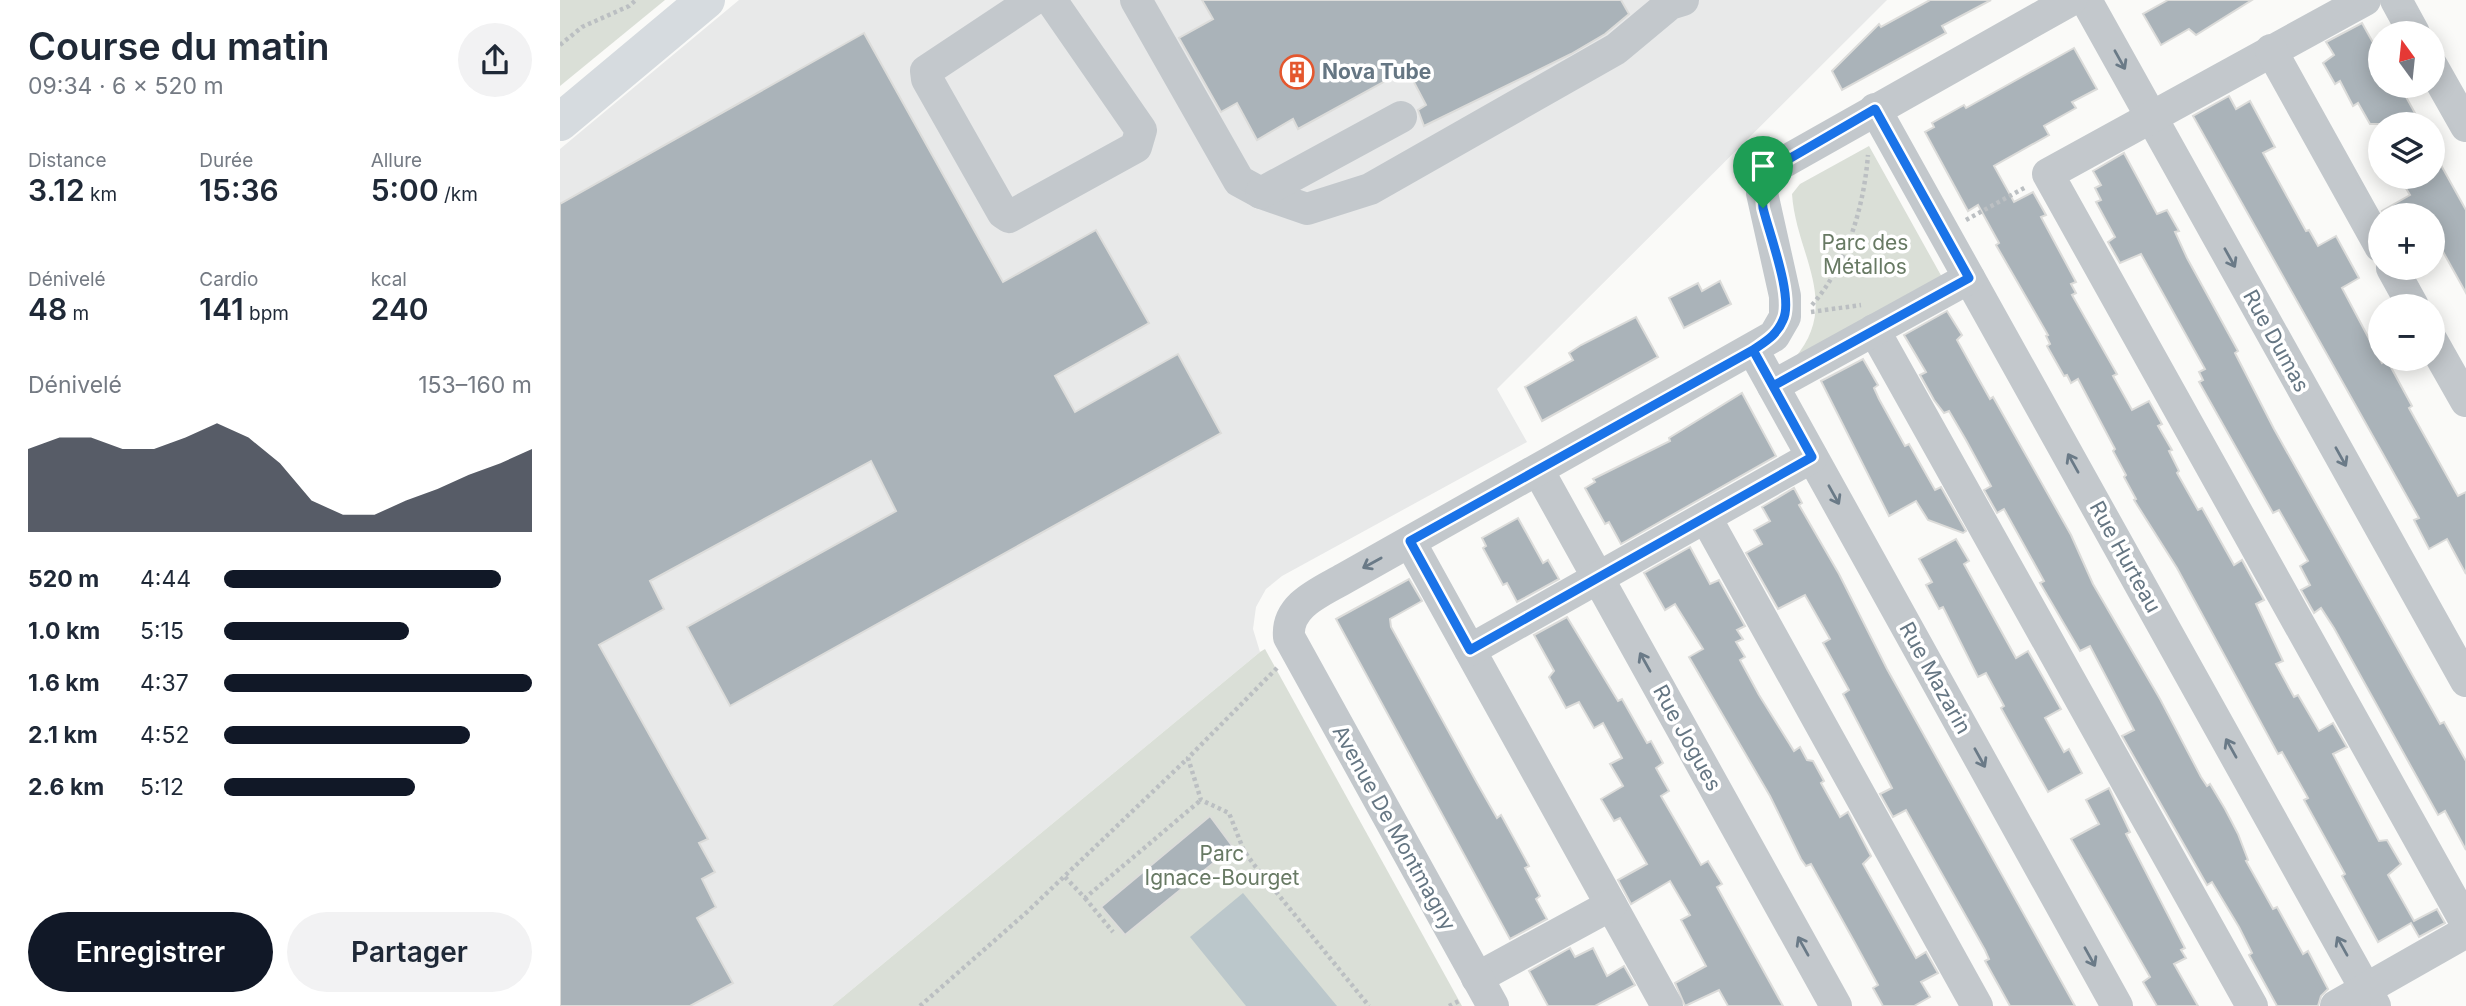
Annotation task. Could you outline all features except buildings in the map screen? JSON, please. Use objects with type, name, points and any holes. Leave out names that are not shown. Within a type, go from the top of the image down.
[{"type":"main road","points":[[560,122],[706,0]]},
{"type":"street","points":[[1033,0],[926,71],[927,79],[1003,213],[1009,216],[1136,147],[1141,140],[1140,130],[1051,0]]},
{"type":"street","points":[[1136,0],[1239,181],[1261,193],[1307,209],[1370,189],[1616,49],[1670,4],[1683,0]]},
{"type":"street","points":[[1286,659],[1288,625],[1295,610],[1410,541],[1774,336],[1785,317],[1785,296],[1763,208],[1765,179],[1787,157],[2071,0]]},
{"type":"street","name":"Rue Dumas","points":[[2086,0],[2466,681]]},
{"type":"street","points":[[2365,0],[2048,174],[2466,923]]},
{"type":"street","points":[[2396,0],[2407,21]]},
{"type":"street","points":[[2271,50],[2368,224]]},
{"type":"street","points":[[2445,89],[2466,126]]},
{"type":"street","name":"Rue Hurteau","points":[[1875,109],[2370,997]]},
{"type":"street","points":[[1261,193],[1401,117]]},
{"type":"street","points":[[1773,386],[1969,278]]},
{"type":"street","points":[[1874,330],[2252,1006]]},
{"type":"street","name":"Rue Mazarin","points":[[1753,350],[2117,1006]]},
{"type":"street","points":[[2445,364],[2466,401]]},
{"type":"street","points":[[1470,650],[1812,457]]},
{"type":"street","name":"Rue Jogues","points":[[1538,470],[1836,1006]]},
{"type":"street","points":[[1706,518],[1977,1006]]},
{"type":"street","points":[[1410,541],[1667,1006]]},
{"type":"street","name":"Avenue De Montmagny","points":[[1286,659],[1469,989],[1493,1006]]},
{"type":"street","points":[[1469,989],[1611,905]]},
{"type":"street","points":[[2336,1006],[2370,997],[2466,932]]},
{"type":"path","points":[[560,46],[582,27],[629,6],[636,0]]},
{"type":"path","points":[[1812,305],[1830,282],[1846,249],[1865,178],[1869,144]]},
{"type":"path","points":[[1963,221],[2048,174]]},
{"type":"path","points":[[920,1006],[1065,877],[1188,758],[1236,716],[1286,659]]},
{"type":"path","points":[[1188,758],[1201,800],[1229,813],[1244,851],[1369,1006]]},
{"type":"path","points":[[1085,898],[1201,800]]},
{"type":"path","points":[[1065,877],[1113,932]]},
{"type":"path","points":[[1449,1006],[1469,989]]},
{"type":"shaded area","points":[[739,0],[1887,0],[1497,389],[1527,442],[1282,576],[1266,589],[1256,607],[1253,629],[1260,652],[832,1006],[560,1006],[560,149]]},
{"type":"shaded area","points":[[1243,893],[1337,1006],[1246,1006],[1190,937]]},
{"type":"green space","points":[[560,0],[665,0],[560,86]]},
{"type":"green space","name":"Parc des Métallos","points":[[1869,146],[1943,279],[1794,359],[1808,338],[1816,298],[1792,194],[1800,184]]},
{"type":"green space","name":"Parc Ignace-Bourget","points":[[1265,649],[1462,1006],[832,1006],[1260,652]]},
{"type":"place","name":"Nova Tube","points":[[1297,72]]},
{"type":"route","points":[[1763,208],[1765,179],[1775,167],[1787,157],[1875,109],[1969,278],[1773,386],[1765,372],[1753,350],[1410,541],[1470,650],[1812,457],[1773,386],[1753,350],[1774,336],[1785,317],[1785,296],[1763,208]]}]
